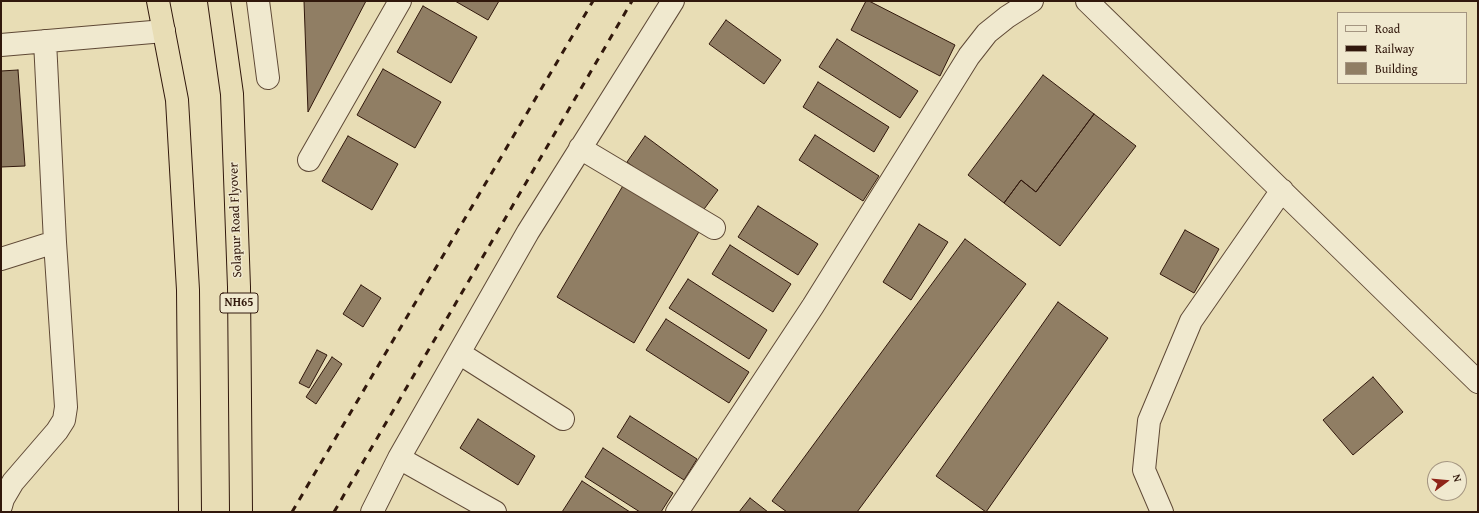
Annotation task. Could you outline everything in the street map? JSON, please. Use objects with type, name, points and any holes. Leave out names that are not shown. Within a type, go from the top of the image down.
[{"type":"highway","points":[[158,1],[177,100],[188,290],[190,512]]},
{"type":"highway","name":"Solapur Road Flyover","points":[[219,1],[232,94],[239,287],[241,512]]},
{"type":"street","points":[[258,1],[268,78]]},
{"type":"street","points":[[309,160],[400,1]]},
{"type":"street","points":[[372,512],[399,458],[528,232],[672,1]]},
{"type":"street","points":[[677,512],[812,306],[969,56],[987,33],[1007,17],[1032,1]]},
{"type":"street","points":[[1087,1],[1478,382]]},
{"type":"street","points":[[1,45],[164,31]]},
{"type":"street","points":[[1,506],[2,499],[13,482],[57,431],[64,420],[66,407],[55,242],[45,41]]},
{"type":"street","points":[[580,148],[714,228]]},
{"type":"street","points":[[1162,512],[1144,470],[1149,421],[1191,321],[1282,190]]},
{"type":"street","points":[[1,259],[55,242]]},
{"type":"street","points":[[459,353],[563,419]]},
{"type":"street","points":[[399,458],[495,512]]},
{"type":"building","points":[[304,1],[366,1],[308,112]]},
{"type":"building","points":[[455,1],[499,1],[488,20]]},
{"type":"building","points":[[866,1],[869,1],[955,45],[940,76],[851,30]]},
{"type":"building","points":[[423,6],[477,37],[451,83],[397,52]]},
{"type":"building","points":[[726,20],[781,60],[764,84],[709,44]]},
{"type":"building","points":[[837,39],[918,91],[900,118],[819,67]]},
{"type":"building","points":[[383,69],[441,102],[415,148],[357,115]]},
{"type":"building","points":[[18,70],[25,166],[1,167],[1,71]]},
{"type":"building","points":[[1043,75],[1094,114],[1036,192],[1021,180],[1004,203],[968,175]]},
{"type":"building","points":[[818,82],[889,127],[874,152],[803,107]]},
{"type":"building","points":[[1094,114],[1136,146],[1060,246],[1004,203],[1021,180],[1036,192]]},
{"type":"building","points":[[815,135],[879,176],[863,201],[799,160]]},
{"type":"building","points":[[348,136],[398,164],[372,210],[322,181]]},
{"type":"building","points":[[645,136],[718,190],[699,216],[627,162]]},
{"type":"building","points":[[624,184],[700,230],[634,343],[557,297]]},
{"type":"building","points":[[758,206],[818,244],[798,275],[738,237]]},
{"type":"building","points":[[919,224],[948,242],[911,300],[883,282]]},
{"type":"building","points":[[1185,230],[1219,249],[1194,293],[1160,274]]},
{"type":"building","points":[[965,239],[1026,284],[857,512],[787,512],[772,501]]},
{"type":"building","points":[[730,245],[791,284],[773,312],[712,274]]},
{"type":"building","points":[[688,279],[767,330],[749,359],[669,308]]},
{"type":"building","points":[[361,285],[381,298],[363,327],[343,314]]},
{"type":"building","points":[[1058,302],[1108,338],[986,512],[936,476]]},
{"type":"building","points":[[666,319],[749,372],[729,403],[646,350]]},
{"type":"building","points":[[317,350],[327,355],[309,388],[299,383]]},
{"type":"building","points":[[332,357],[342,364],[316,404],[306,397]]},
{"type":"building","points":[[1373,377],[1403,412],[1353,455],[1323,420]]},
{"type":"building","points":[[630,416],[697,459],[684,480],[617,437]]},
{"type":"building","points":[[478,419],[535,456],[518,485],[460,448]]},
{"type":"building","points":[[603,448],[673,493],[661,512],[640,512],[585,477]]},
{"type":"building","points":[[582,481],[630,512],[562,512]]},
{"type":"building","points":[[750,498],[768,512],[739,512]]},
{"type":"railway","points":[[292,512],[593,1]]},
{"type":"railway","points":[[334,512],[632,1]]}]
